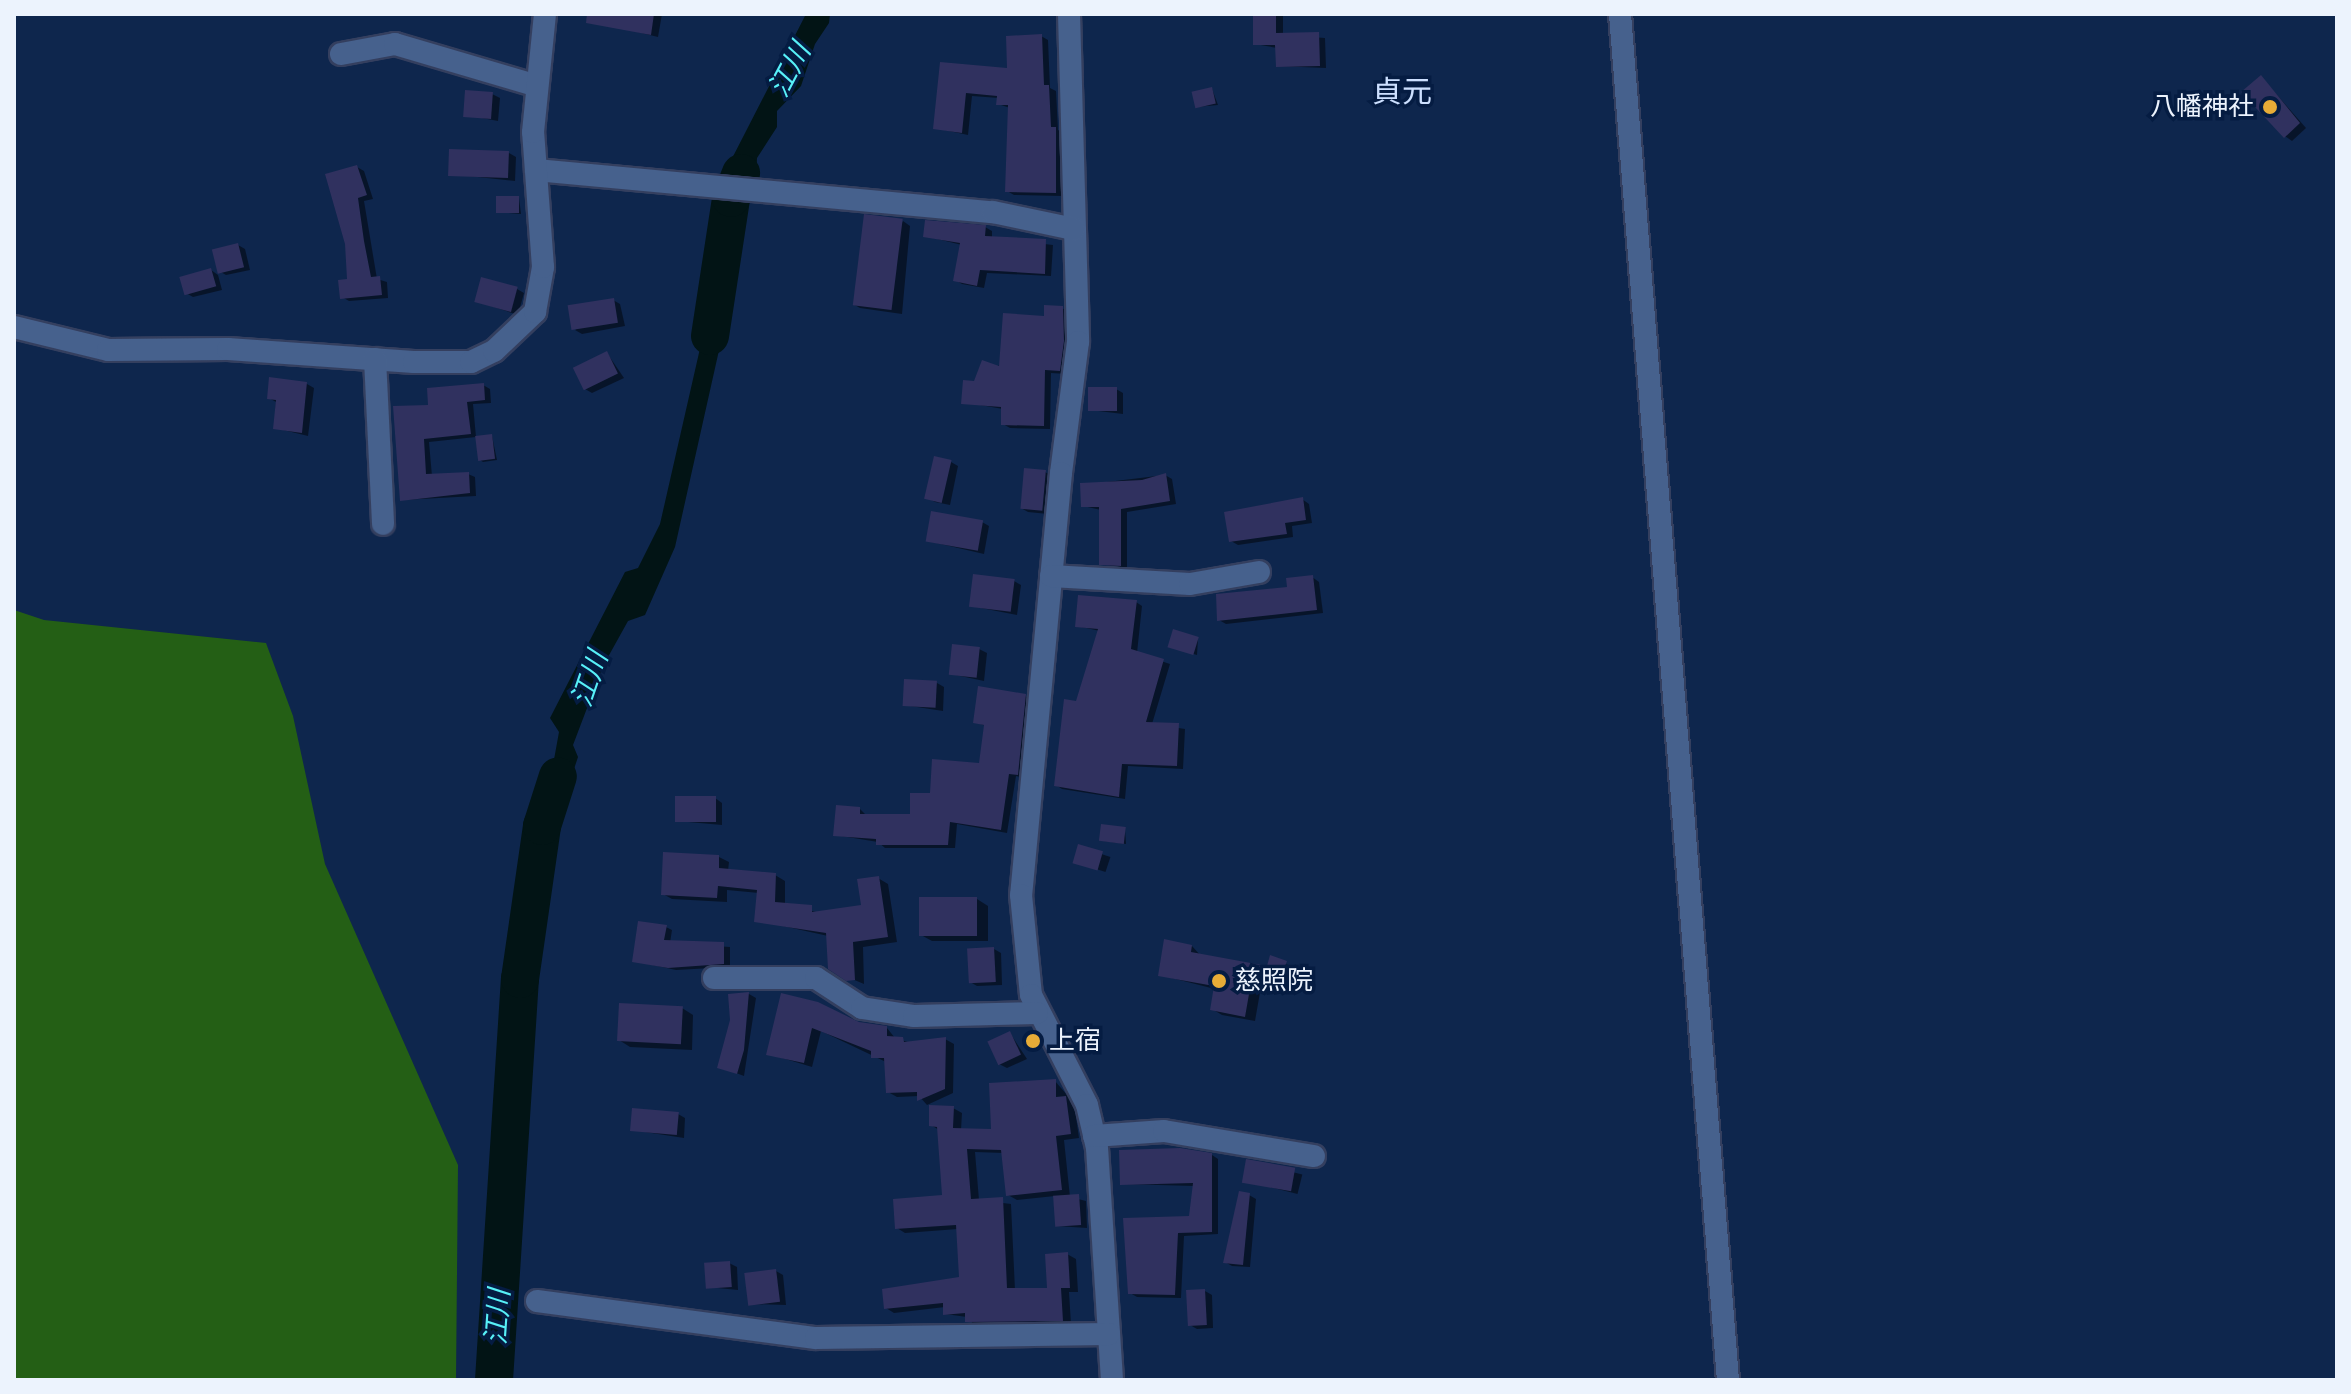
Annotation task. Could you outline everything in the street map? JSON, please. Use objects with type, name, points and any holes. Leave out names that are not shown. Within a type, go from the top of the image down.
[{"type":"street","points":[[14,327],[108,350],[228,349],[471,362],[494,351],[535,312],[543,267],[534,85],[545,14]]},
{"type":"street","points":[[1069,14],[1078,342],[1051,576],[1021,895],[1024,952],[1037,1013],[1087,1105],[1094,1136],[1112,1380]]},
{"type":"street","points":[[1620,14],[1728,1380]]},
{"type":"street","points":[[341,54],[395,44],[534,85]]},
{"type":"street","points":[[536,170],[993,212],[1074,229]]},
{"type":"street","points":[[375,359],[383,524]]},
{"type":"street","points":[[1051,576],[1190,584],[1259,572]]},
{"type":"street","points":[[714,978],[816,978],[862,1008],[914,1016],[1037,1013]]},
{"type":"street","points":[[1094,1136],[1164,1131],[1314,1156]]},
{"type":"street","points":[[537,1301],[816,1338],[1109,1334]]},
{"type":"green space","points":[[14,610],[44,620],[266,643],[293,716],[325,864],[458,1165],[456,1380],[14,1380]]},
{"type":"water","points":[[806,14],[830,14],[829,23],[815,44],[801,86],[777,111],[777,127],[757,158],[756,178],[723,176]]},
{"type":"water","points":[[719,284],[729,291],[728,310],[675,547],[645,615],[628,621],[603,666],[573,745],[578,757],[559,814],[551,814],[542,826],[559,732],[550,718],[625,572],[638,568],[660,524],[714,287]]},
{"type":"building","points":[[587,14],[654,14],[651,35],[586,23]]},
{"type":"building","points":[[1253,14],[1276,14],[1276,33],[1319,32],[1320,66],[1276,67],[1275,45],[1253,45]]},
{"type":"building","points":[[1042,34],[1044,85],[1049,85],[1051,127],[1056,127],[1056,193],[1005,192],[1008,105],[996,105],[997,96],[966,93],[962,133],[933,129],[940,62],[1007,68],[1006,36]]},
{"type":"building","name":"八幡神社","points":[[2261,75],[2300,123],[2284,138],[2241,92]]},
{"type":"building","points":[[1212,87],[1216,104],[1195,108],[1192,92]]},
{"type":"building","points":[[465,90],[493,92],[491,119],[463,117]]},
{"type":"building","points":[[449,149],[509,151],[508,178],[448,176]]},
{"type":"building","points":[[357,165],[367,195],[358,198],[364,241],[371,277],[380,276],[382,295],[340,299],[338,280],[347,279],[345,244],[325,174]]},
{"type":"building","points":[[496,196],[519,196],[519,213],[496,213]]},
{"type":"building","points":[[864,214],[903,219],[891,310],[853,305]]},
{"type":"building","points":[[925,220],[986,225],[985,236],[1046,239],[1045,274],[980,270],[977,286],[953,281],[960,243],[923,237]]},
{"type":"building","points":[[238,243],[244,267],[218,274],[212,250]]},
{"type":"building","points":[[211,268],[216,286],[185,295],[179,277]]},
{"type":"building","points":[[481,277],[518,287],[511,312],[474,302]]},
{"type":"building","points":[[614,298],[618,323],[571,330],[568,305]]},
{"type":"building","points":[[1044,305],[1063,306],[1064,341],[1060,371],[1045,370],[1044,426],[1001,425],[1001,407],[961,404],[963,380],[974,381],[982,360],[999,366],[1003,313],[1044,316]]},
{"type":"building","points":[[607,351],[618,373],[584,390],[573,368]]},
{"type":"building","points":[[269,377],[307,382],[302,433],[273,429],[276,400],[267,399]]},
{"type":"building","points":[[484,383],[485,400],[467,402],[471,434],[424,439],[426,474],[469,472],[470,493],[400,501],[393,406],[428,405],[427,388]]},
{"type":"building","points":[[1088,387],[1117,387],[1117,411],[1088,411]]},
{"type":"building","points":[[492,434],[495,459],[478,461],[475,436]]},
{"type":"building","points":[[934,456],[952,460],[942,503],[924,499]]},
{"type":"building","points":[[1024,468],[1046,470],[1042,511],[1020,509]]},
{"type":"building","points":[[1166,473],[1170,501],[1121,509],[1121,566],[1099,565],[1099,507],[1081,507],[1080,483],[1142,480]]},
{"type":"building","points":[[1303,497],[1306,520],[1285,523],[1287,534],[1229,542],[1224,512]]},
{"type":"building","points":[[931,511],[983,520],[978,551],[926,542]]},
{"type":"building","points":[[973,574],[1015,579],[1011,612],[969,607]]},
{"type":"building","points":[[1313,575],[1317,610],[1217,621],[1216,594],[1287,587],[1286,578]]},
{"type":"building","points":[[1078,595],[1137,600],[1131,649],[1164,659],[1146,722],[1179,723],[1177,766],[1122,764],[1119,797],[1054,786],[1064,699],[1076,701],[1098,629],[1075,627]]},
{"type":"building","points":[[1173,629],[1199,637],[1193,655],[1167,647]]},
{"type":"building","points":[[952,644],[980,647],[977,678],[949,675]]},
{"type":"building","points":[[904,679],[937,681],[936,708],[903,706]]},
{"type":"building","points":[[978,686],[1026,694],[1018,775],[1009,774],[1001,830],[950,822],[948,845],[876,845],[876,839],[833,836],[836,805],[860,807],[860,814],[910,814],[910,793],[930,793],[932,759],[979,763],[984,725],[973,723]]},
{"type":"building","points":[[675,796],[716,796],[716,822],[675,822]]},
{"type":"building","points":[[1101,824],[1126,827],[1124,844],[1099,841]]},
{"type":"building","points":[[1078,844],[1103,851],[1097,870],[1072,863]]},
{"type":"building","points":[[663,852],[719,855],[719,868],[776,873],[775,902],[812,905],[812,912],[861,905],[857,879],[879,876],[888,937],[853,942],[855,980],[846,981],[828,969],[826,933],[754,922],[757,890],[718,886],[717,898],[661,895]]},
{"type":"building","points":[[919,897],[977,897],[977,936],[919,936]]},
{"type":"building","points":[[638,921],[667,925],[664,940],[724,942],[724,964],[668,968],[632,962]]},
{"type":"building","name":"慈照院","points":[[1164,939],[1192,945],[1191,952],[1267,966],[1270,955],[1287,961],[1278,986],[1252,977],[1245,1017],[1210,1010],[1214,986],[1158,976]]},
{"type":"building","points":[[994,947],[996,982],[969,983],[967,948]]},
{"type":"building","points":[[749,992],[744,1050],[737,1074],[717,1068],[730,1020],[728,994]]},
{"type":"building","points":[[781,993],[818,1002],[859,1022],[887,1026],[887,1036],[903,1037],[904,1042],[946,1037],[945,1089],[917,1101],[917,1092],[886,1093],[884,1058],[871,1058],[871,1051],[812,1028],[804,1063],[766,1055]]},
{"type":"building","points":[[619,1003],[683,1006],[681,1044],[617,1041]]},
{"type":"building","points":[[1010,1031],[1021,1055],[998,1065],[987,1042]]},
{"type":"building","points":[[1056,1079],[1056,1097],[1066,1096],[1071,1134],[1056,1136],[1062,1190],[1006,1196],[1001,1150],[967,1149],[971,1199],[1003,1197],[1007,1288],[1047,1288],[1045,1254],[1068,1252],[1070,1288],[1061,1288],[1063,1321],[965,1322],[965,1313],[943,1315],[943,1303],[884,1309],[882,1289],[959,1277],[956,1225],[895,1229],[893,1199],[942,1195],[937,1127],[929,1126],[929,1105],[954,1106],[953,1128],[991,1129],[989,1083]]},
{"type":"building","points":[[632,1108],[679,1112],[677,1135],[630,1131]]},
{"type":"building","points":[[1180,1148],[1212,1153],[1212,1232],[1178,1233],[1175,1295],[1128,1294],[1123,1218],[1189,1216],[1193,1183],[1120,1185],[1119,1150]]},
{"type":"building","points":[[1246,1159],[1295,1168],[1291,1191],[1242,1183]]},
{"type":"building","points":[[1239,1191],[1250,1193],[1243,1265],[1223,1263]]},
{"type":"building","points":[[1079,1194],[1081,1225],[1055,1227],[1053,1196]]},
{"type":"building","points":[[730,1261],[732,1287],[706,1289],[704,1263]]},
{"type":"building","points":[[776,1269],[780,1302],[748,1306],[744,1273]]},
{"type":"building","points":[[1205,1289],[1207,1325],[1188,1326],[1186,1290]]},
{"type":"waterway","name":"江川","points":[[710,336],[731,198],[741,173]]},
{"type":"waterway","name":"江川","points":[[494,1380],[520,979],[542,826],[558,776]]},
{"type":"place","name":"八幡神社","points":[[2270,107]]},
{"type":"place","name":"慈照院","points":[[1219,981]]},
{"type":"place","name":"上宿","points":[[1033,1041]]},
{"type":"district","name":"貞元","points":[[1402,92]]}]
